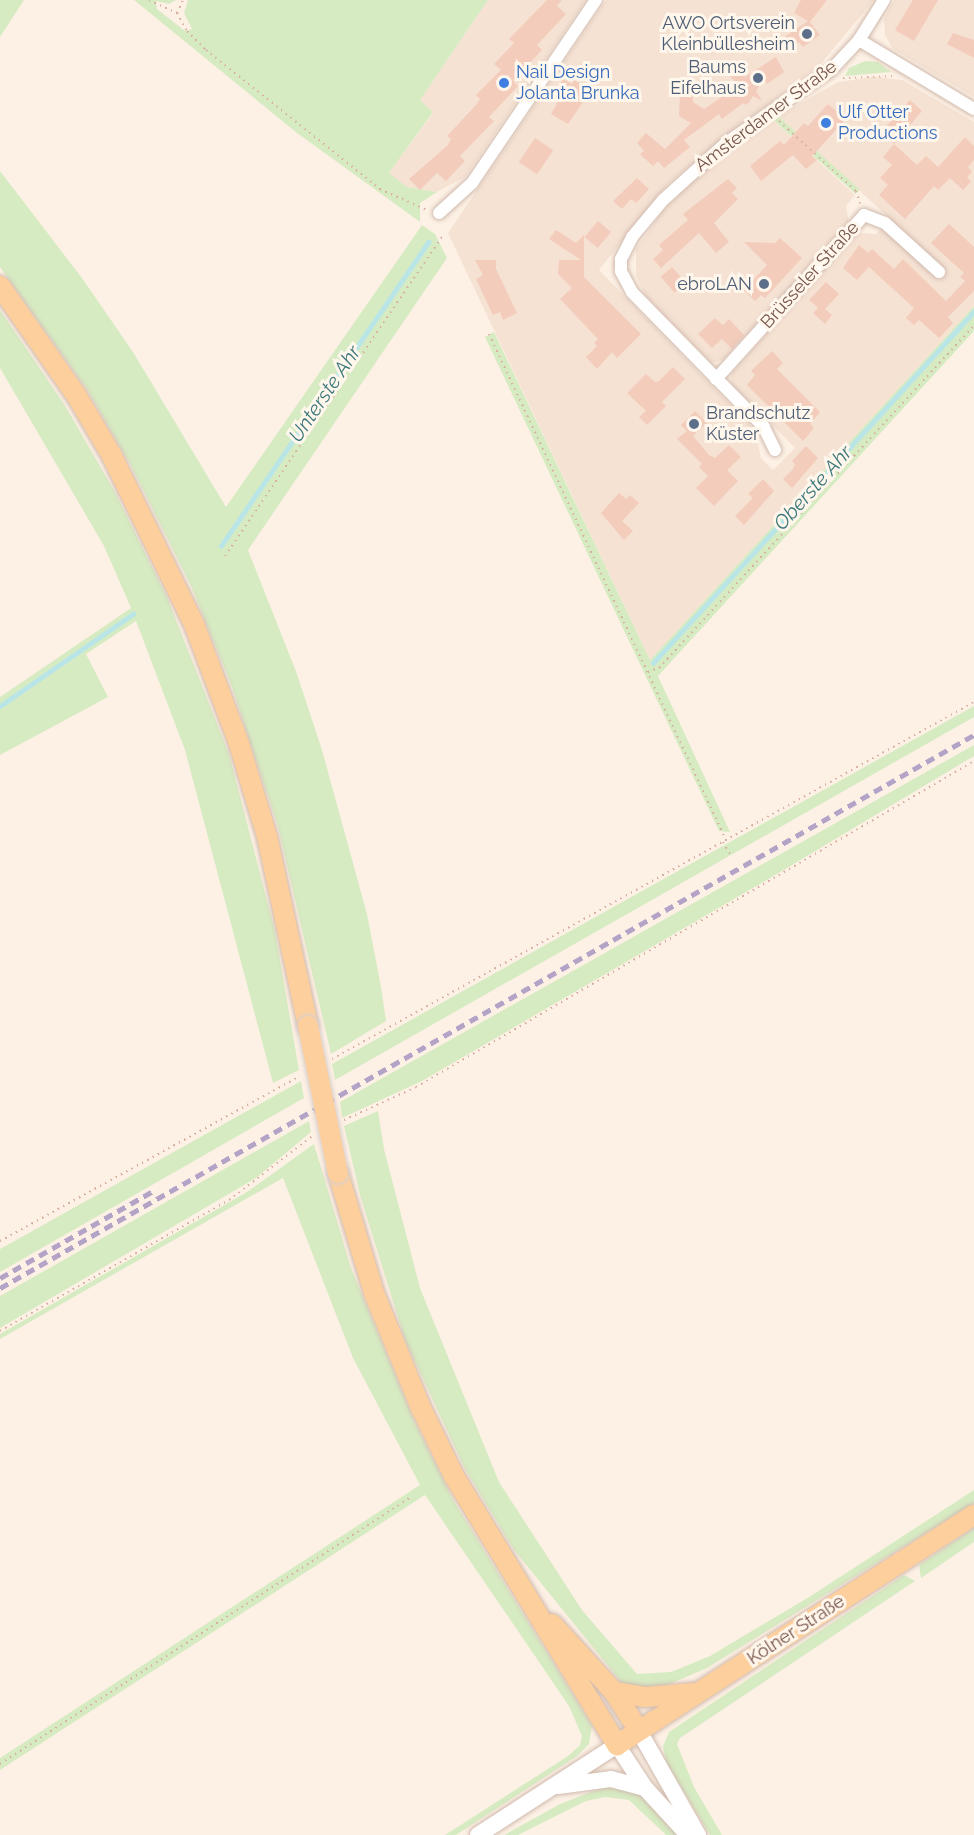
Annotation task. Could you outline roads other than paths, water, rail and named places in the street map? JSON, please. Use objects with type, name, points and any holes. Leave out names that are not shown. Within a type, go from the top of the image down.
[{"type":"main road","points":[[0,286],[106,446],[148,523],[194,624],[239,744],[267,836],[338,1173],[374,1293],[421,1408],[454,1476],[538,1608],[561,1656],[645,1788],[688,1835]]},
{"type":"main road","name":"Kölner Straße","points":[[617,1745],[974,1515]]},
{"type":"main road","points":[[538,1608],[614,1692],[639,1731],[698,1835]]},
{"type":"main road","points":[[614,1692],[646,1697],[700,1692]]},
{"type":"main road","points":[[480,1834],[617,1745]]},
{"type":"main road","points":[[554,1786],[611,1779],[645,1788]]},
{"type":"street","points":[[439,213],[472,183],[596,0]]},
{"type":"street","name":"Amsterdamer Straße","points":[[775,450],[764,428],[632,292],[621,271],[623,253],[640,226],[695,169],[816,81],[859,40],[884,0]]},
{"type":"street","points":[[859,40],[974,109]]},
{"type":"street","name":"Brüsseler Straße","points":[[716,379],[864,215],[885,223],[939,272]]},
{"type":"waterway","name":"Unterste Ahr","points":[[221,546],[428,242]]},
{"type":"waterway","name":"Oberste Ahr","points":[[653,663],[974,312]]},
{"type":"waterway","name":"Unterste Ahr","points":[[0,706],[133,614]]},
{"type":"railway","points":[[0,1288],[974,735]]},
{"type":"railway","points":[[0,1278],[155,1190]]},
{"type":"place","name":"AWO Ortsverein Kleinbüllesheim","points":[[807,34]]},
{"type":"place","name":"Baums Eifelhaus","points":[[758,78]]},
{"type":"place","name":"Nail Design Jolanta Brunka","points":[[504,83]]},
{"type":"place","name":"Ulf Otter Productions","points":[[826,123]]},
{"type":"place","name":"ebroLAN","points":[[764,284]]},
{"type":"place","name":"Brandschutz Küster","points":[[694,424]]}]
